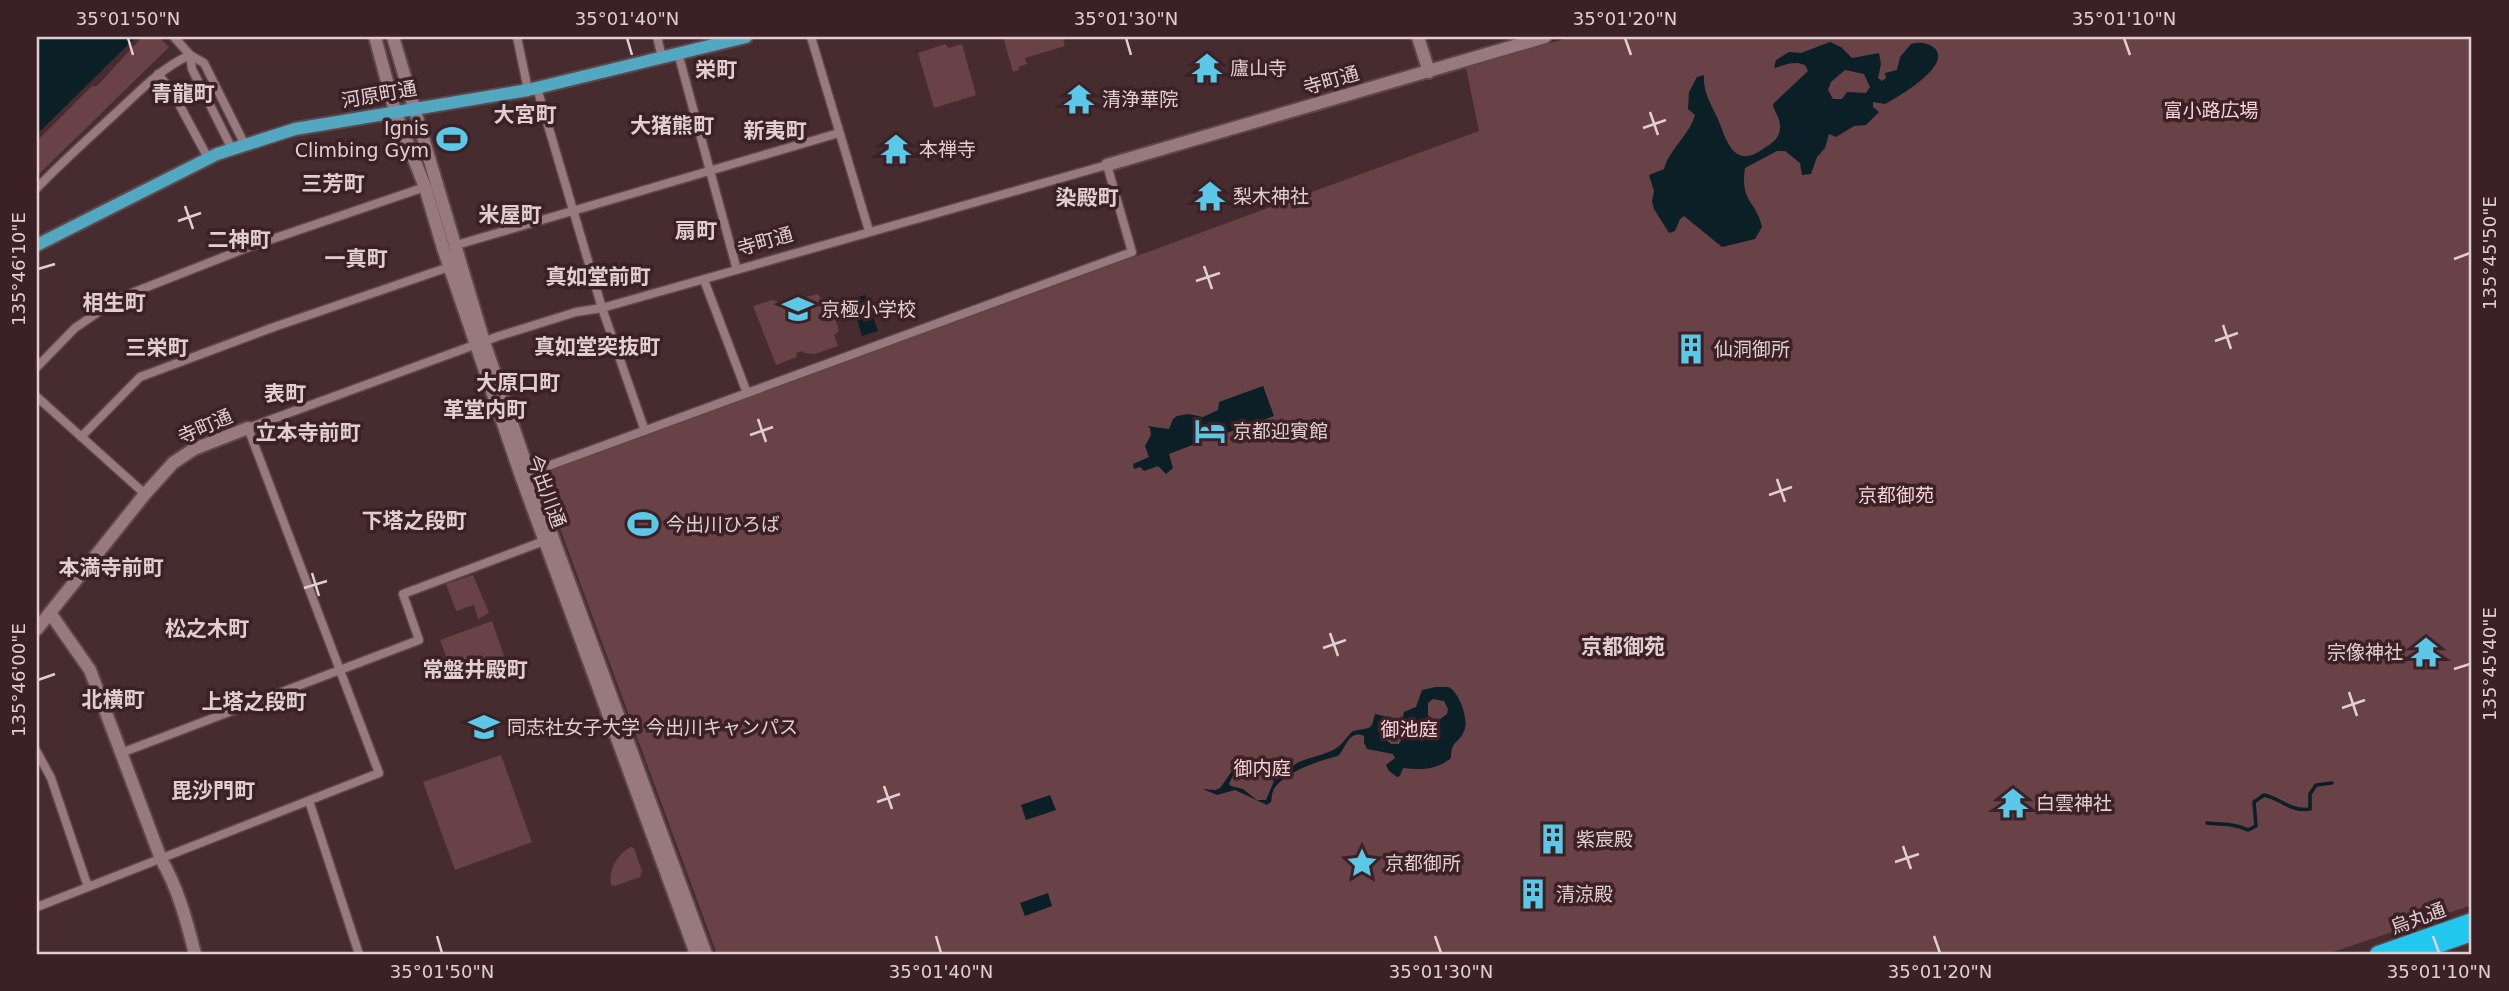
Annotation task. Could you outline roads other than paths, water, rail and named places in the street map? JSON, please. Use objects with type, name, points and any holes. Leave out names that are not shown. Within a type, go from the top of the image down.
[{"type":"highway","name":"烏丸通","points":[[2378,954],[2472,921]]},
{"type":"highway","name":"烏丸通","points":[[2412,954],[2472,933]]},
{"type":"main road","name":"今出川通","points":[[375,37],[395,111],[449,246],[449,267],[529,473],[706,954]]},
{"type":"main road","name":"今出川通","points":[[393,37],[414,107],[449,246],[544,541],[696,954]]},
{"type":"main road","name":"河原町通","points":[[37,245],[208,158],[295,129],[533,89],[746,37]]},
{"type":"main road","points":[[1418,37],[1429,72]]},
{"type":"main road","name":"寺町通","points":[[1107,165],[1429,72],[1504,43],[1545,37]]},
{"type":"main road","name":"寺町通","points":[[37,629],[173,463],[194,449],[248,428]]},
{"type":"main road","points":[[50,613],[90,670],[161,859],[169,873],[195,954]]},
{"type":"street","points":[[517,37],[602,308],[645,431]]},
{"type":"street","points":[[657,37],[662,57]]},
{"type":"street","points":[[811,37],[869,231]]},
{"type":"street","points":[[175,38],[191,55],[204,63],[245,145]]},
{"type":"street","points":[[678,53],[737,270]]},
{"type":"street","points":[[37,188],[93,132],[158,74],[191,55]]},
{"type":"street","points":[[191,55],[192,69],[232,149]]},
{"type":"street","points":[[158,74],[173,93],[208,158]]},
{"type":"street","points":[[449,246],[839,133]]},
{"type":"street","points":[[529,473],[1132,252],[1107,165]]},
{"type":"street","name":"寺町通","points":[[248,428],[480,343],[576,312],[602,308],[704,280],[1107,165]]},
{"type":"street","points":[[37,366],[75,328],[119,298],[248,247],[425,187]]},
{"type":"street","points":[[81,437],[140,377],[274,327],[449,267]]},
{"type":"street","points":[[704,280],[747,393]]},
{"type":"street","points":[[37,397],[145,494]]},
{"type":"street","points":[[37,907],[379,773],[248,428]]},
{"type":"street","points":[[121,753],[419,640],[403,594],[544,541]]},
{"type":"street","points":[[37,752],[51,778],[88,887]]},
{"type":"street","points":[[309,801],[359,954]]},
{"type":"water","points":[[37,37],[136,37],[37,134]]},
{"type":"water","points":[[1830,42],[1841,47],[1852,58],[1879,53],[1881,64],[1878,78],[1882,81],[1886,78],[1885,73],[1897,70],[1900,57],[1911,44],[1928,44],[1938,54],[1937,62],[1922,80],[1885,104],[1873,102],[1873,107],[1879,112],[1866,125],[1854,126],[1836,137],[1829,134],[1811,174],[1802,175],[1800,163],[1785,151],[1777,151],[1745,168],[1747,195],[1762,227],[1755,239],[1722,247],[1684,216],[1675,231],[1669,233],[1654,209],[1654,191],[1649,175],[1664,169],[1692,122],[1695,115],[1688,109],[1689,92],[1697,77],[1704,75],[1708,97],[1727,142],[1737,154],[1752,155],[1772,143],[1779,133],[1779,121],[1773,104],[1808,71],[1805,65],[1797,63],[1774,68],[1776,60],[1789,52],[1801,53]],"holes":[[[1845,70],[1864,74],[1870,87],[1866,93],[1847,92],[1842,99],[1833,99],[1828,90],[1831,82]]]},
{"type":"water","points":[[865,295],[878,331],[862,336],[851,299]]},
{"type":"water","points":[[1263,386],[1274,416],[1221,435],[1219,429],[1198,436],[1200,442],[1169,454],[1173,468],[1166,474],[1158,466],[1144,471],[1140,467],[1134,469],[1133,464],[1149,457],[1145,446],[1151,435],[1147,426],[1169,429],[1177,416],[1188,414],[1203,417],[1218,410],[1219,402]]},
{"type":"water","points":[[1448,687],[1456,694],[1464,712],[1466,724],[1463,733],[1454,744],[1451,758],[1440,765],[1422,769],[1403,768],[1397,777],[1386,765],[1395,758],[1393,754],[1367,749],[1364,736],[1355,735],[1338,756],[1304,767],[1281,781],[1267,805],[1235,790],[1217,795],[1203,789],[1220,788],[1232,771],[1252,767],[1281,778],[1298,762],[1336,748],[1353,731],[1369,728],[1375,714],[1402,720],[1404,712],[1416,707],[1422,690]],"holes":[[[1433,699],[1444,701],[1448,709],[1447,714],[1439,720],[1433,720],[1428,715],[1428,703]],[[1399,726],[1404,734],[1399,744],[1391,744],[1381,736],[1385,727]],[[1252,770],[1274,781],[1266,800],[1257,800],[1243,789],[1231,786],[1229,784],[1234,773]]]},
{"type":"water","points":[[1050,795],[1056,810],[1026,820],[1021,805]]},
{"type":"water","points":[[1048,893],[1052,906],[1025,916],[1020,903]]},
{"type":"waterway","points":[[2207,823],[2233,825],[2248,830],[2256,826],[2254,802],[2264,795],[2297,809],[2310,809],[2310,794],[2316,785],[2332,783]]},
{"type":"place","name":"廬山寺","points":[[1207,68]]},
{"type":"place","name":"清浄華院","points":[[1079,99]]},
{"type":"place","name":"Ignis Climbing Gym","points":[[452,139]]},
{"type":"place","name":"本禅寺","points":[[896,149]]},
{"type":"place","name":"梨木神社","points":[[1210,196]]},
{"type":"place","name":"京極小学校","points":[[798,309]]},
{"type":"place","name":"仙洞御所","points":[[1691,349]]},
{"type":"place","name":"京都迎賓館","points":[[1210,431]]},
{"type":"place","name":"今出川ひろば","points":[[643,524]]},
{"type":"place","name":"宗像神社","points":[[2426,652]]},
{"type":"place","name":"同志社女子大学 今出川キャンパス","points":[[484,727]]},
{"type":"place","name":"白雲神社","points":[[2013,803]]},
{"type":"place","name":"紫宸殿","points":[[1553,839]]},
{"type":"place","name":"京都御所","points":[[1362,863]]},
{"type":"place","name":"清涼殿","points":[[1533,894]]},
{"type":"district","name":"栄町","points":[[716,70]]},
{"type":"district","name":"青龍町","points":[[183,94]]},
{"type":"district","name":"大宮町","points":[[525,115]]},
{"type":"district","name":"大猪熊町","points":[[672,126]]},
{"type":"district","name":"新夷町","points":[[775,131]]},
{"type":"district","name":"三芳町","points":[[333,184]]},
{"type":"district","name":"染殿町","points":[[1087,198]]},
{"type":"district","name":"米屋町","points":[[510,215]]},
{"type":"district","name":"扇町","points":[[696,231]]},
{"type":"district","name":"二神町","points":[[239,240]]},
{"type":"district","name":"一真町","points":[[356,259]]},
{"type":"district","name":"真如堂前町","points":[[598,277]]},
{"type":"district","name":"相生町","points":[[114,303]]},
{"type":"district","name":"真如堂突抜町","points":[[597,347]]},
{"type":"district","name":"三栄町","points":[[157,348]]},
{"type":"district","name":"大原口町","points":[[518,383]]},
{"type":"district","name":"表町","points":[[285,394]]},
{"type":"district","name":"革堂内町","points":[[485,410]]},
{"type":"district","name":"立本寺前町","points":[[308,433]]},
{"type":"district","name":"下塔之段町","points":[[414,521]]},
{"type":"district","name":"本満寺前町","points":[[111,568]]},
{"type":"district","name":"松之木町","points":[[207,629]]},
{"type":"district","name":"京都御苑","points":[[1623,647]]},
{"type":"district","name":"常盤井殿町","points":[[475,670]]},
{"type":"district","name":"北横町","points":[[113,700]]},
{"type":"district","name":"上塔之段町","points":[[254,702]]},
{"type":"district","name":"毘沙門町","points":[[213,791]]},
{"type":"park label","name":"富小路広場","points":[[2211,110]]},
{"type":"park label","name":"御池庭","points":[[1409,729]]},
{"type":"park label","name":"御内庭","points":[[1262,768]]}]
